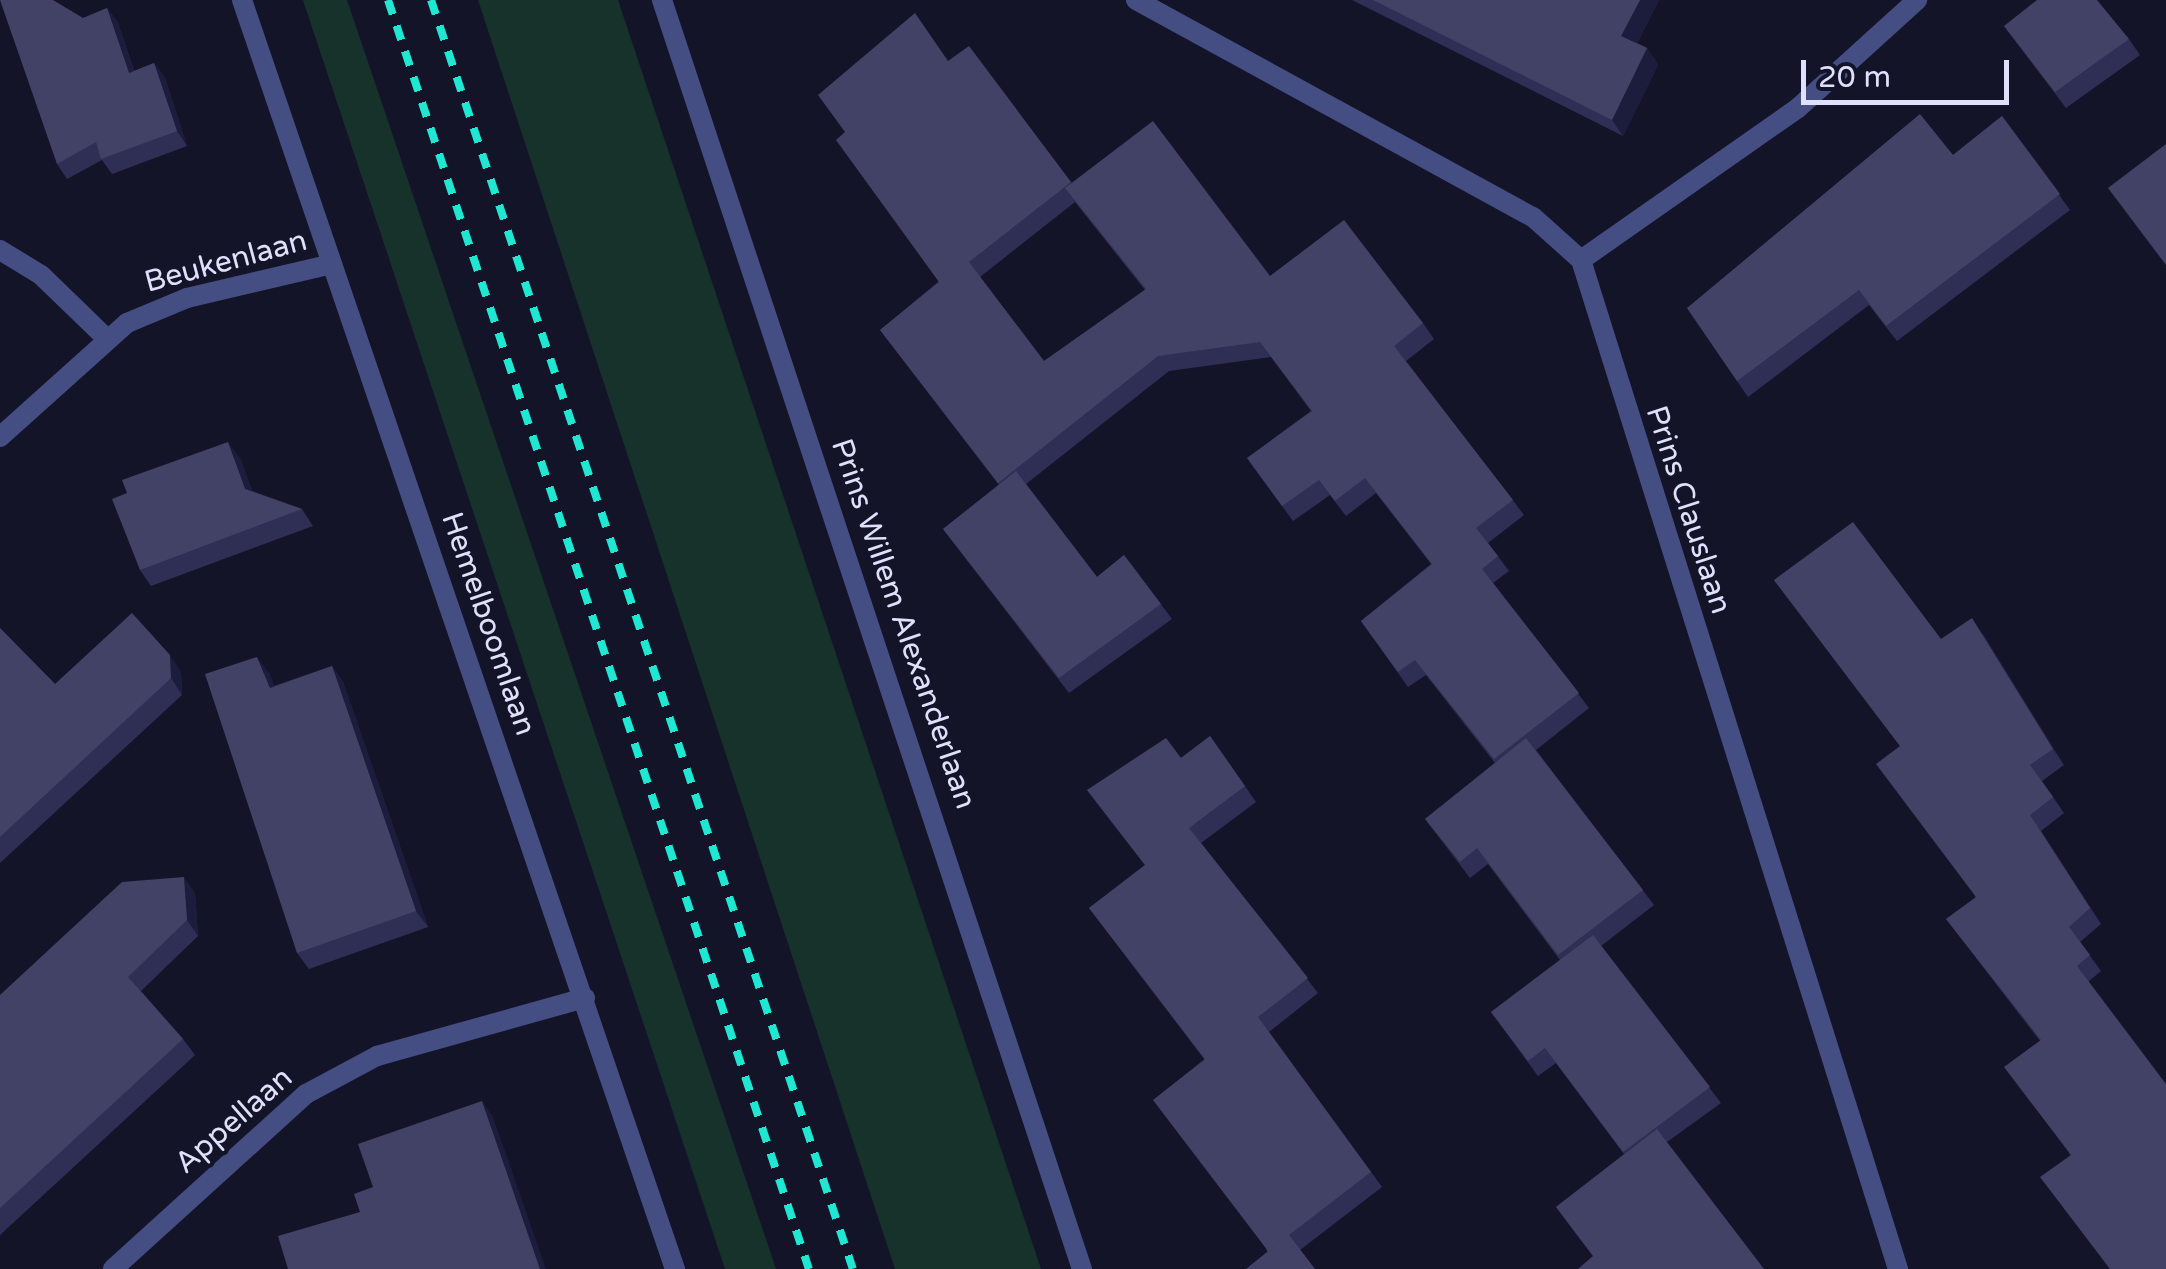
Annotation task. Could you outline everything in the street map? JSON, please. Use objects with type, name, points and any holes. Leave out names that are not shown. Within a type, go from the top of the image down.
[{"type":"street","name":"Hemelboomlaan","points":[[242,0],[675,1269]]},
{"type":"street","name":"Prins Willem Alexanderlaan","points":[[662,0],[1082,1269]]},
{"type":"street","points":[[1136,0],[1533,217],[1581,260],[1798,108],[1917,0]]},
{"type":"street","points":[[0,250],[41,274],[106,338]]},
{"type":"street","name":"Prins Clauslaan","points":[[1581,260],[1898,1269]]},
{"type":"street","name":"Beukenlaan","points":[[0,436],[106,338],[166,304],[332,264]]},
{"type":"street","name":"Appellaan","points":[[112,1269],[306,1094],[377,1056],[585,998]]},
{"type":"green space","points":[[303,0],[347,0],[776,1269],[725,1269]]},
{"type":"green space","points":[[478,0],[618,0],[1041,1269],[895,1269]]},
{"type":"building","points":[[0,0],[53,0],[83,18],[107,8],[129,73],[154,63],[177,131],[101,159],[96,142],[57,164]]},
{"type":"building","points":[[1373,0],[1640,0],[1621,36],[1647,48],[1612,120]]},
{"type":"building","points":[[2037,0],[2097,0],[2129,39],[2055,92],[2004,26]]},
{"type":"building","points":[[915,13],[948,61],[969,46],[1071,182],[969,262],[1044,361],[1146,289],[1065,188],[1153,121],[1270,276],[1344,220],[1423,323],[1394,346],[1513,500],[1476,528],[1498,556],[1482,569],[1579,693],[1494,759],[1415,660],[1398,672],[1361,621],[1432,564],[1365,478],[1335,501],[1319,480],[1282,506],[1247,458],[1312,411],[1260,342],[1158,356],[998,483],[880,330],[939,282],[836,140],[845,132],[818,95]]},
{"type":"building","points":[[1920,114],[1953,155],[2002,116],[2060,194],[1886,326],[1859,290],[1737,381],[1687,308]]},
{"type":"building","points":[[2166,144],[2166,265],[2108,188]]},
{"type":"building","points":[[228,442],[245,489],[302,509],[140,570],[112,499],[127,493],[122,480]]},
{"type":"building","points":[[1016,471],[1097,577],[1124,555],[1161,604],[1059,678],[943,529]]},
{"type":"building","points":[[1853,522],[1941,639],[1972,618],[2053,749],[2030,765],[2053,797],[2030,815],[2090,908],[2069,927],[2090,955],[2077,966],[2166,1084],[2166,1269],[2110,1269],[2040,1177],[2071,1155],[2004,1067],[2041,1040],[1946,919],[1976,897],[1876,764],[1900,746],[1774,580]]},
{"type":"building","points":[[132,613],[170,655],[171,678],[0,837],[0,628],[55,684]]},
{"type":"building","points":[[257,657],[270,688],[332,666],[416,911],[297,953],[205,674]]},
{"type":"building","points":[[1210,736],[1245,786],[1189,828],[1308,978],[1258,1017],[1371,1172],[1289,1235],[1315,1269],[1246,1269],[1277,1244],[1268,1251],[1153,1100],[1205,1059],[1089,908],[1145,865],[1087,790],[1166,738],[1181,758]]},
{"type":"building","points":[[1526,738],[1643,890],[1558,955],[1477,848],[1460,862],[1425,819]]},
{"type":"building","points":[[184,877],[187,920],[128,977],[183,1039],[0,1208],[0,995],[122,882]]},
{"type":"building","points":[[1593,935],[1710,1087],[1623,1152],[1545,1048],[1528,1061],[1491,1012]]},
{"type":"building","points":[[482,1101],[540,1269],[288,1269],[278,1236],[360,1212],[354,1194],[373,1187],[358,1144]]},
{"type":"building","points":[[1657,1129],[1764,1269],[1578,1269],[1593,1256],[1556,1207]]},
{"type":"railway","points":[[388,0],[809,1269]]},
{"type":"railway","points":[[431,0],[853,1269]]}]
